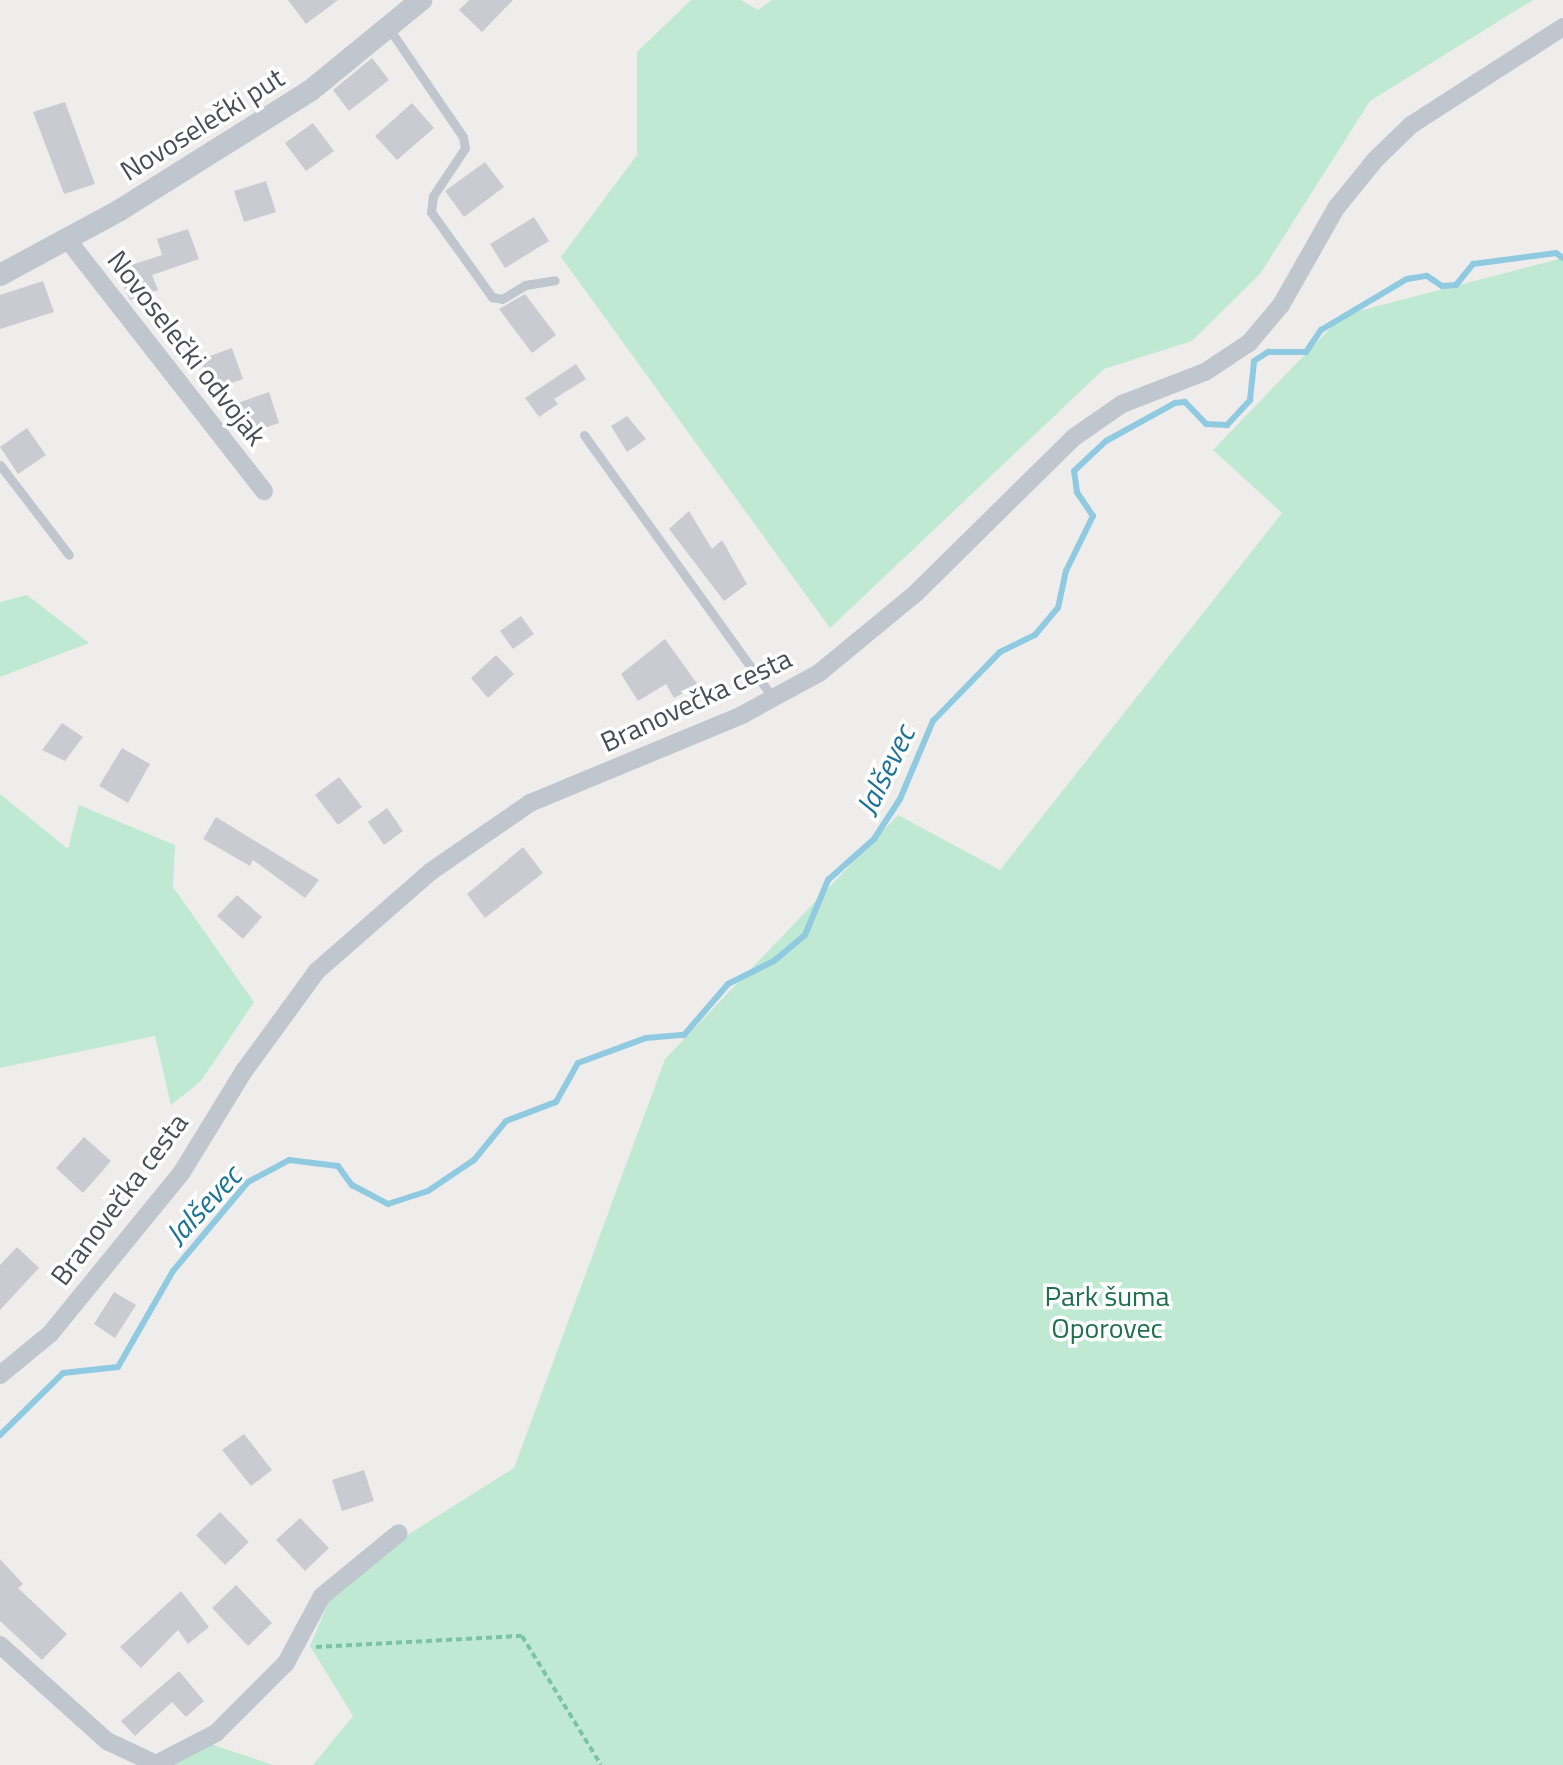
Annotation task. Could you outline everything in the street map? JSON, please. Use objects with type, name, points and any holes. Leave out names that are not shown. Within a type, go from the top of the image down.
[{"type":"street","name":"Novoselečki put","points":[[0,275],[67,239],[310,91],[421,0]]},
{"type":"street","name":"Branovečka cesta","points":[[0,1375],[50,1334],[182,1172],[244,1071],[317,971],[430,872],[530,803],[773,698],[819,673],[916,593],[1073,438],[1122,404],[1205,372],[1249,343],[1281,305],[1336,208],[1376,159],[1411,125],[1563,27]]},
{"type":"street","name":"Novoselečki odvojak","points":[[67,239],[264,491]]},
{"type":"street","points":[[0,1645],[107,1741],[156,1764],[216,1733],[296,1648],[322,1596],[399,1533]]},
{"type":"lane","points":[[388,27],[463,137],[465,148],[433,196],[431,212],[492,297],[502,299],[525,285],[555,280]]},
{"type":"lane","points":[[584,435],[773,698]]},
{"type":"lane","points":[[0,465],[69,555]]},
{"type":"path","points":[[296,1648],[522,1636],[601,1765]]},
{"type":"green space","points":[[691,0],[741,0],[758,10],[772,0],[1533,0],[1370,101],[1260,274],[1192,341],[1104,369],[830,628],[561,257],[637,155],[637,52]]},
{"type":"green space","name":"Park šuma Oporovec","points":[[1563,258],[1563,1765],[313,1765],[353,1716],[310,1646],[339,1578],[514,1468],[665,1059],[898,815],[1000,870],[1282,513],[1213,450],[1343,315]]},
{"type":"green space","points":[[27,595],[89,643],[0,677],[0,602]]},
{"type":"green space","points":[[0,794],[68,849],[79,805],[175,845],[173,887],[254,1002],[201,1081],[171,1105],[155,1036],[0,1068]]},
{"type":"green space","points":[[193,1738],[273,1765],[143,1765]]},
{"type":"building","points":[[288,0],[338,0],[306,24]]},
{"type":"building","points":[[469,0],[513,0],[482,32],[459,10]]},
{"type":"building","points":[[372,58],[389,80],[349,111],[333,90]]},
{"type":"building","points":[[65,102],[95,184],[64,194],[33,112]]},
{"type":"building","points":[[412,103],[434,128],[397,160],[375,136]]},
{"type":"building","points":[[313,123],[334,151],[306,171],[285,143]]},
{"type":"building","points":[[485,162],[504,187],[464,217],[445,191]]},
{"type":"building","points":[[266,181],[276,212],[244,222],[234,191]]},
{"type":"building","points":[[534,217],[549,241],[505,268],[490,244]]},
{"type":"building","points":[[188,229],[199,259],[152,275],[158,290],[130,300],[116,270],[162,255],[157,239]]},
{"type":"building","points":[[43,281],[54,312],[0,329],[0,295]]},
{"type":"building","points":[[525,294],[556,335],[532,353],[499,309]]},
{"type":"building","points":[[232,348],[243,379],[211,390],[201,359]]},
{"type":"building","points":[[576,364],[586,379],[554,399],[558,404],[539,417],[525,398]]},
{"type":"building","points":[[269,392],[279,423],[248,434],[238,403]]},
{"type":"building","points":[[627,416],[646,439],[627,452],[611,426]]},
{"type":"building","points":[[27,428],[46,455],[18,474],[0,447]]},
{"type":"building","points":[[689,511],[712,549],[722,540],[747,584],[724,601],[669,529]]},
{"type":"building","points":[[521,616],[534,634],[513,649],[500,631]]},
{"type":"building","points":[[665,639],[698,685],[674,698],[666,684],[638,701],[621,674]]},
{"type":"building","points":[[496,655],[514,674],[488,698],[471,678]]},
{"type":"building","points":[[62,723],[83,737],[65,761],[42,750]]},
{"type":"building","points":[[122,748],[150,764],[128,803],[99,786]]},
{"type":"building","points":[[339,777],[362,807],[338,825],[315,795]]},
{"type":"building","points":[[387,808],[403,831],[384,845],[368,822]]},
{"type":"building","points":[[216,817],[319,880],[305,898],[253,860],[250,866],[203,839]]},
{"type":"building","points":[[523,847],[543,873],[485,918],[467,894]]},
{"type":"building","points":[[237,895],[262,917],[243,939],[217,916]]},
{"type":"building","points":[[84,1137],[111,1161],[83,1193],[56,1168]]},
{"type":"building","points":[[17,1247],[39,1268],[0,1310],[0,1265]]},
{"type":"building","points":[[114,1292],[136,1305],[115,1338],[94,1324]]},
{"type":"building","points":[[244,1434],[272,1470],[251,1486],[222,1450]]},
{"type":"building","points":[[364,1470],[374,1501],[342,1511],[332,1480]]},
{"type":"building","points":[[220,1512],[249,1542],[225,1565],[196,1535]]},
{"type":"building","points":[[300,1518],[329,1548],[305,1571],[276,1540]]},
{"type":"building","points":[[0,1559],[23,1584],[18,1588],[67,1634],[42,1660],[0,1621]]},
{"type":"building","points":[[236,1585],[272,1623],[248,1646],[212,1608]]},
{"type":"building","points":[[181,1591],[209,1627],[188,1644],[178,1630],[141,1668],[120,1647]]},
{"type":"building","points":[[179,1671],[204,1701],[186,1717],[172,1702],[135,1736],[121,1721]]},
{"type":"waterway","name":"Jalševec","points":[[0,1435],[63,1373],[118,1367],[173,1271],[248,1182],[289,1160],[338,1166],[352,1185],[388,1204],[428,1191],[474,1160],[506,1121],[556,1102],[578,1063],[646,1038],[684,1035],[728,984],[774,961],[805,935],[828,880],[874,839],[900,799],[933,721],[1000,652],[1035,635],[1058,608],[1066,571],[1093,516],[1077,492],[1074,471],[1106,441],[1175,403],[1185,402],[1206,424],[1227,425],[1250,400],[1254,361],[1268,352],[1306,352],[1321,330],[1407,279],[1427,276],[1442,286],[1456,285],[1473,264],[1556,253],[1563,258]]}]
